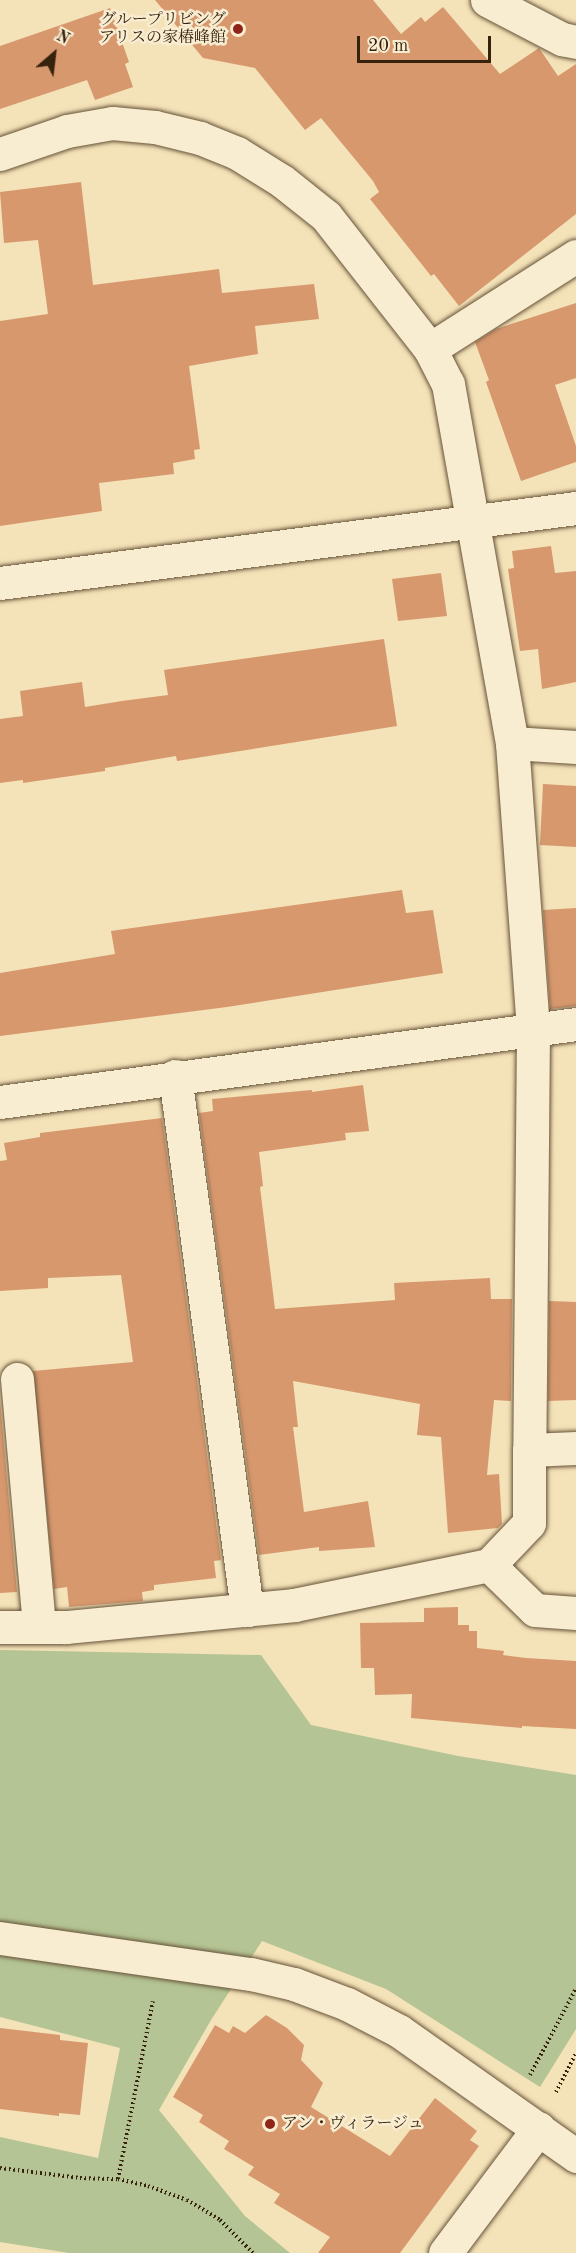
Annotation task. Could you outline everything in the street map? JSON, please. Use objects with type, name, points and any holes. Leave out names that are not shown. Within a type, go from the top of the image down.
[{"type":"street","points":[[487,0],[562,39],[576,42]]},
{"type":"street","points":[[0,154],[67,130],[112,123],[156,127],[200,138],[237,153],[282,181],[326,216],[430,349],[448,384],[512,743],[533,1029],[529,1523],[489,1565],[294,1605],[39,1627],[0,1627]]},
{"type":"street","points":[[430,349],[576,256]]},
{"type":"street","points":[[0,583],[576,508]]},
{"type":"street","points":[[512,743],[576,747]]},
{"type":"street","points":[[0,1102],[175,1076],[576,1024]]},
{"type":"street","points":[[175,1076],[247,1610]]},
{"type":"street","points":[[18,1379],[39,1627]]},
{"type":"street","points":[[529,1450],[576,1448]]},
{"type":"street","points":[[489,1565],[535,1610],[576,1612]]},
{"type":"street","points":[[0,1938],[251,1974],[294,1984],[347,2004],[399,2031],[576,2156]]},
{"type":"street","points":[[445,2253],[539,2128]]},
{"type":"path","points":[[118,2179],[161,1960]]},
{"type":"path","points":[[529,2077],[576,1989]]},
{"type":"path","points":[[570,2000],[576,2003]]},
{"type":"path","points":[[554,2095],[576,2053]]},
{"type":"path","points":[[0,2168],[80,2178],[118,2179],[187,2200],[220,2220],[253,2253]]},
{"type":"green space","points":[[0,1650],[261,1655],[311,1725],[458,1756],[576,1775],[576,2029],[540,2087],[386,1989],[262,1941],[211,2020],[159,2110],[245,2216],[290,2253],[69,2253],[0,2242],[0,2137],[98,2158],[120,2048],[0,2017]]},
{"type":"building","points":[[155,0],[373,0],[401,34],[421,17],[425,22],[443,7],[500,74],[539,48],[558,76],[576,64],[576,214],[459,306],[434,274],[431,276],[370,199],[379,192],[373,181],[321,118],[305,130],[255,68],[203,58]]},
{"type":"building","points":[[110,8],[129,62],[125,64],[133,87],[95,100],[87,80],[0,109],[0,46]]},
{"type":"building","points":[[81,182],[93,285],[219,269],[222,293],[314,284],[319,319],[255,326],[258,354],[189,366],[200,449],[194,450],[195,459],[173,463],[174,474],[99,483],[102,511],[0,526],[0,321],[48,314],[38,240],[4,243],[0,192]]},
{"type":"building","points":[[576,303],[576,378],[555,385],[576,446],[576,462],[521,481],[486,382],[489,380],[475,342],[496,329]]},
{"type":"building","points":[[551,546],[555,573],[576,571],[576,682],[542,689],[538,649],[520,651],[508,569],[514,568],[512,551]]},
{"type":"building","points":[[441,573],[447,616],[398,621],[392,579]]},
{"type":"building","points":[[384,639],[397,726],[177,761],[176,756],[105,768],[105,771],[23,783],[23,780],[0,783],[0,719],[23,716],[20,691],[82,682],[85,707],[168,695],[164,670]]},
{"type":"building","points":[[543,784],[576,786],[576,847],[540,845]]},
{"type":"building","points":[[402,890],[406,913],[433,910],[443,973],[227,1007],[0,1036],[0,973],[115,954],[111,931]]},
{"type":"building","points":[[576,908],[576,1006],[550,1009],[543,910]]},
{"type":"building","points":[[363,1085],[369,1131],[345,1133],[346,1140],[259,1152],[263,1186],[260,1187],[275,1309],[395,1300],[394,1283],[490,1278],[491,1299],[512,1299],[511,1401],[494,1400],[487,1475],[499,1474],[502,1524],[498,1528],[448,1533],[441,1437],[417,1435],[420,1404],[293,1381],[298,1427],[293,1427],[304,1512],[368,1501],[375,1547],[319,1551],[319,1547],[259,1555],[199,1113],[213,1111],[212,1099],[312,1090],[312,1092]]},
{"type":"building","points":[[162,1118],[221,1560],[214,1561],[216,1578],[154,1585],[154,1590],[142,1592],[143,1601],[69,1607],[67,1587],[54,1589],[33,1371],[133,1362],[121,1275],[48,1278],[48,1288],[0,1291],[0,1161],[7,1160],[4,1143],[40,1137],[40,1133]]},
{"type":"building","points":[[549,1301],[576,1302],[576,1400],[548,1401]]},
{"type":"building","points":[[0,1400],[17,1592],[0,1593]]},
{"type":"building","points":[[458,1607],[458,1625],[469,1625],[469,1631],[477,1631],[477,1648],[504,1651],[503,1655],[576,1661],[576,1729],[522,1726],[522,1728],[411,1718],[412,1694],[375,1695],[374,1668],[361,1668],[360,1623],[424,1622],[424,1608]]},
{"type":"building","points":[[266,2015],[287,2028],[304,2045],[301,2060],[323,2083],[311,2107],[390,2156],[435,2098],[477,2131],[470,2140],[479,2146],[400,2253],[318,2253],[330,2237],[274,2203],[280,2194],[248,2175],[254,2167],[224,2149],[229,2141],[199,2122],[203,2115],[173,2097],[215,2025],[229,2033],[233,2026],[245,2033]]},
{"type":"building","points":[[0,2028],[60,2035],[60,2040],[88,2043],[80,2115],[59,2113],[59,2116],[0,2109]]},
{"type":"place","name":"グループリビング アリスの家椿峰館","points":[[238,29]]},
{"type":"place","name":"アン・ヴィラージュ","points":[[270,2124]]}]
